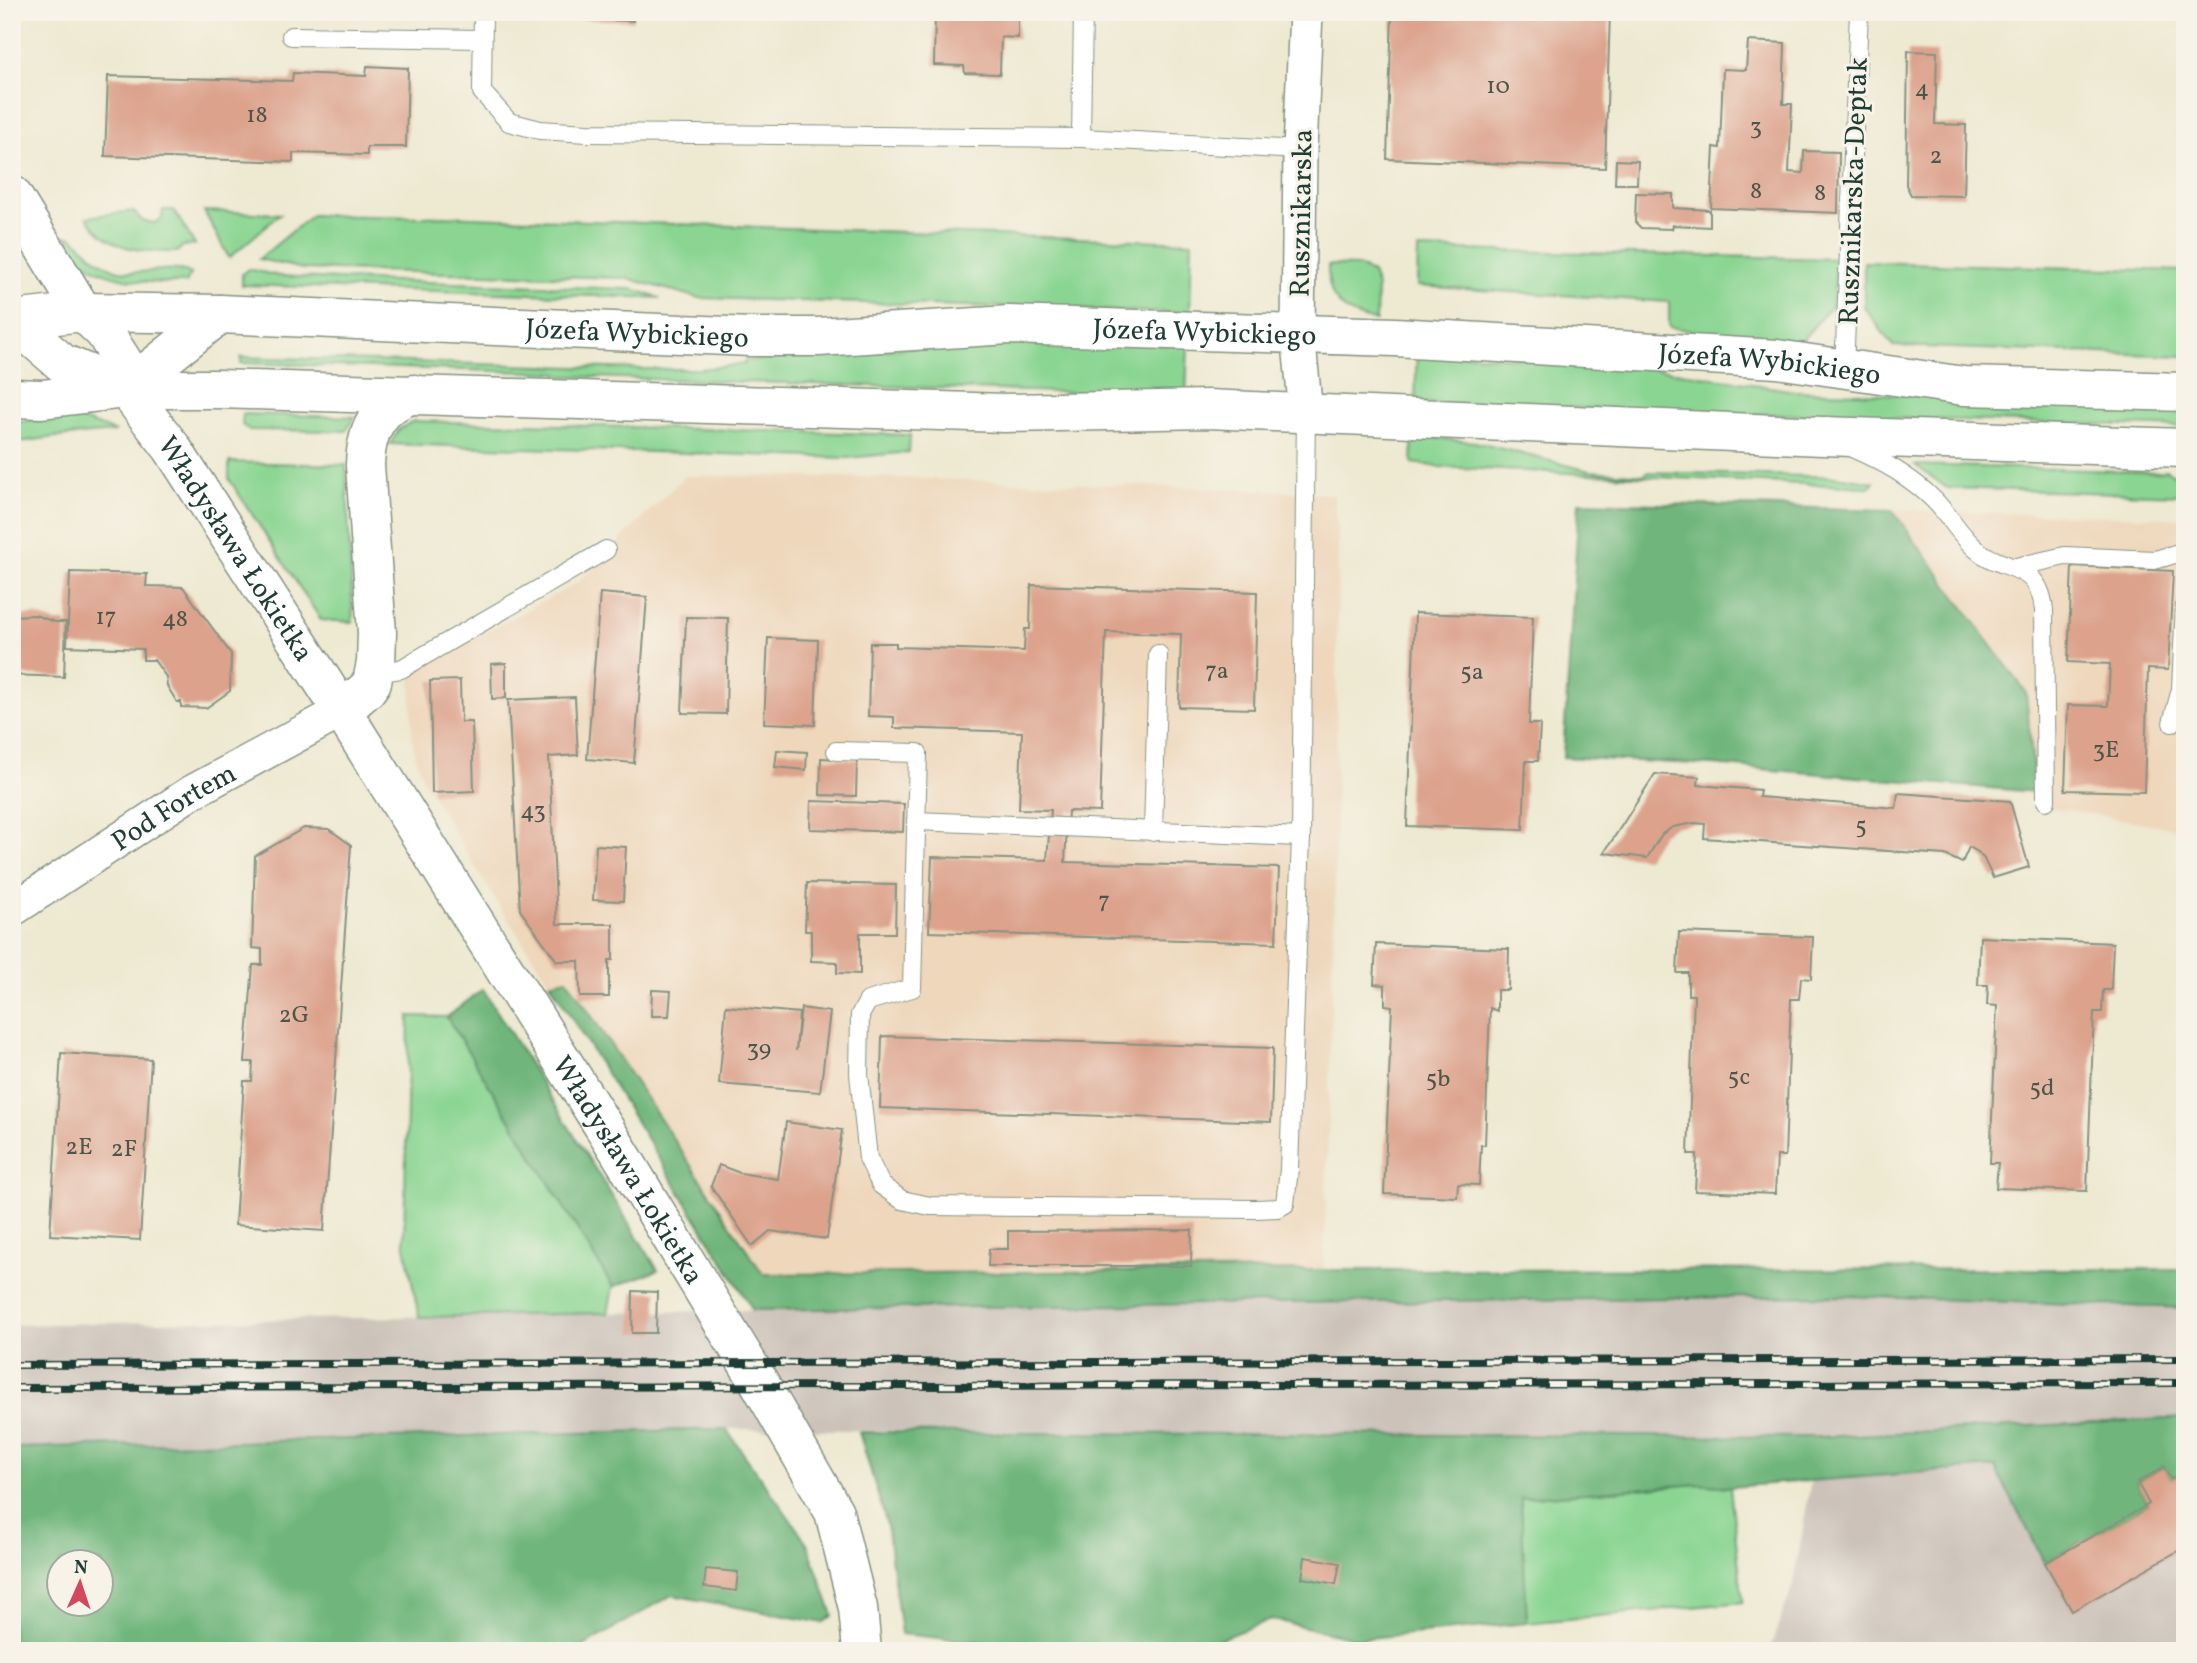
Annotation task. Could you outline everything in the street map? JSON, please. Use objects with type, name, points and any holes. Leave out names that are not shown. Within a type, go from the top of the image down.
[{"type":"street","name":"Rusznikarska","points":[[1306,12],[1300,150],[1298,334],[1306,413]]},
{"type":"street","name":"Władysława Łokietka","points":[[12,195],[83,312],[104,332],[125,365],[126,389]]},
{"type":"street","name":"Józefa Wybickiego","points":[[18,333],[83,312],[220,314],[751,337],[818,337],[1009,325],[1449,340],[1777,359],[1964,386],[2185,392]]},
{"type":"street","points":[[126,389],[220,314]]},
{"type":"street","name":"Władysława Łokietka","points":[[18,333],[62,363],[126,389],[172,448],[342,711],[624,1160],[762,1387],[834,1512],[858,1608],[862,1651]]},
{"type":"street","points":[[12,398],[42,399],[126,389],[218,389],[1005,413],[1169,409],[2185,448]]},
{"type":"street","points":[[342,711],[360,697],[372,682],[374,673],[377,633],[365,450],[371,428],[378,417],[396,401],[414,394]]},
{"type":"street","name":"Pod Fortem","points":[[12,911],[192,792],[342,711]]},
{"type":"lane","points":[[483,12],[482,92],[509,122],[540,130],[587,134],[1081,138],[1300,150]]},
{"type":"lane","points":[[1081,138],[1083,12]]},
{"type":"lane","name":"Rusznikarska-Deptak","points":[[1844,370],[1859,12]]},
{"type":"lane","points":[[291,36],[482,39]]},
{"type":"lane","points":[[836,751],[918,753],[912,988],[868,1001],[860,1014],[859,1074],[868,1158],[881,1185],[902,1200],[930,1206],[1256,1209],[1278,1208],[1285,1204],[1289,1169],[1301,837],[1306,413]]},
{"type":"lane","points":[[1823,436],[1898,470],[1933,499],[1977,550],[1990,558],[2017,567],[2035,583],[2043,597],[2046,801]]},
{"type":"lane","points":[[374,673],[401,669],[606,550]]},
{"type":"lane","points":[[2017,567],[2065,556],[2155,560],[2185,551]]},
{"type":"lane","points":[[2172,723],[2181,689],[2185,604]]},
{"type":"lane","points":[[1153,832],[1157,654]]},
{"type":"lane","points":[[916,821],[1301,837]]},
{"type":"shaded area","points":[[685,476],[873,477],[1265,490],[1334,495],[1338,540],[1335,884],[1324,1270],[763,1274],[568,980],[550,983],[498,904],[425,784],[412,737],[411,672],[577,583]]},
{"type":"shaded area","points":[[1892,510],[2185,518],[2185,830],[2037,805],[2026,692]]},
{"type":"shaded area","points":[[1842,1296],[2185,1308],[2185,1651],[1769,1651],[1794,1582],[1818,1438],[726,1429],[12,1448],[12,1325],[1149,1302]]},
{"type":"green space","points":[[163,210],[174,210],[195,245],[183,246],[177,252],[127,247],[105,237],[87,217],[133,211],[143,221],[155,223],[162,218]]},
{"type":"green space","points":[[204,211],[280,214],[229,258]]},
{"type":"green space","points":[[312,215],[443,216],[1192,242],[1190,313],[699,298],[626,278],[303,269],[259,259]]},
{"type":"green space","points":[[58,236],[72,237],[98,260],[116,270],[177,270],[191,274],[186,283],[149,282],[114,276],[84,262],[70,251]]},
{"type":"green space","points":[[1418,249],[1837,259],[1832,305],[1798,345],[1764,343],[1669,327],[1669,302],[1417,286]]},
{"type":"green space","points":[[1864,262],[2185,271],[2185,356],[1893,346],[1864,307]]},
{"type":"green space","points":[[1328,265],[1357,266],[1372,273],[1377,287],[1376,321],[1354,315],[1339,304],[1330,288]]},
{"type":"green space","points":[[248,269],[279,276],[336,279],[632,289],[660,298],[242,285],[242,274]]},
{"type":"green space","points":[[1007,340],[1188,345],[1186,396],[241,363],[241,357],[699,369],[745,364],[744,361]]},
{"type":"green space","points":[[1417,351],[1639,366],[1795,391],[2185,404],[2185,427],[1415,403]]},
{"type":"green space","points":[[243,414],[355,417],[346,431],[249,430],[242,425]]},
{"type":"green space","points":[[55,417],[83,420],[116,432],[12,443],[12,423]]},
{"type":"green space","points":[[414,421],[910,435],[909,452],[847,458],[390,444],[399,429]]},
{"type":"green space","points":[[1413,436],[1475,442],[1590,471],[1645,475],[1646,472],[1843,477],[1874,482],[1869,487],[1439,467],[1412,463]]},
{"type":"green space","points":[[229,462],[346,465],[353,622],[321,620],[229,479]]},
{"type":"green space","points":[[1915,465],[2160,472],[2166,470],[2180,479],[2184,495],[1947,488]]},
{"type":"green space","points":[[1579,502],[1892,510],[2026,692],[2035,792],[1713,765],[1563,757]]},
{"type":"green space","points":[[567,979],[763,1274],[2185,1269],[2185,1308],[1842,1296],[753,1310],[550,983]]},
{"type":"green space","points":[[483,989],[658,1270],[613,1287],[447,1017]]},
{"type":"green space","points":[[409,1016],[447,1017],[613,1287],[608,1313],[419,1317],[404,1241]]},
{"type":"green space","points":[[2185,1418],[2185,1471],[2171,1479],[2163,1467],[2137,1482],[2149,1504],[2045,1563],[1995,1467],[1730,1487],[1699,1484],[1521,1498],[1527,1623],[1357,1639],[1271,1619],[1189,1651],[1068,1651],[901,1634],[887,1525],[859,1432],[1818,1437]]},
{"type":"green space","points":[[726,1429],[807,1543],[833,1615],[823,1623],[672,1595],[575,1651],[12,1651],[12,1448]]},
{"type":"green space","points":[[1699,1484],[1730,1487],[1743,1602],[1527,1623],[1520,1498]]},
{"type":"building","points":[[550,12],[633,12],[633,21],[549,18]]},
{"type":"building","points":[[935,12],[1023,12],[1023,18],[1018,18],[1018,38],[1001,37],[1000,74],[965,73],[964,66],[934,65]]},
{"type":"building","points":[[1392,12],[1610,12],[1605,168],[1387,159]]},
{"type":"building","points":[[1748,41],[1785,43],[1783,104],[1792,104],[1789,172],[1803,173],[1804,151],[1839,152],[1838,213],[1711,208],[1714,147],[1720,148],[1723,69],[1746,70]]},
{"type":"building","points":[[1908,51],[1937,52],[1935,124],[1966,125],[1964,196],[1911,195],[1906,185]]},
{"type":"building","points":[[367,66],[408,68],[406,147],[367,147],[367,155],[293,153],[293,162],[105,156],[108,76],[292,81],[293,73],[366,76]]},
{"type":"building","points":[[1616,160],[1638,161],[1637,184],[1615,184]]},
{"type":"building","points":[[1636,193],[1673,194],[1673,208],[1710,210],[1710,227],[1673,225],[1672,229],[1641,228],[1635,222]]},
{"type":"building","points":[[2072,566],[2173,571],[2168,670],[2148,669],[2144,792],[2065,790],[2068,705],[2108,706],[2110,664],[2068,662]]},
{"type":"building","points":[[70,572],[147,574],[146,586],[183,587],[231,654],[230,691],[206,708],[181,707],[181,702],[177,702],[167,686],[166,677],[154,660],[143,660],[143,649],[67,646]]},
{"type":"building","points":[[1031,585],[1257,592],[1254,709],[1179,707],[1181,634],[1106,632],[1100,812],[1068,811],[1065,862],[1279,868],[1276,943],[929,932],[932,857],[1047,860],[1051,810],[1019,809],[1022,732],[894,728],[894,717],[868,716],[870,643],[896,643],[896,647],[1024,651],[1025,629],[1030,629]]},
{"type":"building","points":[[600,593],[647,597],[634,763],[587,759]]},
{"type":"building","points":[[1415,613],[1533,617],[1529,724],[1540,724],[1538,761],[1526,761],[1523,830],[1407,826]]},
{"type":"building","points":[[35,615],[55,622],[66,622],[64,677],[12,675],[12,616]]},
{"type":"building","points":[[686,617],[728,618],[726,714],[682,713]]},
{"type":"building","points":[[768,638],[818,640],[815,725],[764,723]]},
{"type":"building","points":[[506,663],[506,698],[492,699],[491,664]]},
{"type":"building","points":[[460,680],[461,722],[472,722],[474,791],[432,793],[430,681]]},
{"type":"building","points":[[575,697],[578,755],[549,757],[557,924],[613,924],[609,997],[580,997],[579,961],[557,961],[520,910],[508,700]]},
{"type":"building","points":[[12,721],[16,721],[14,791],[12,791]]},
{"type":"building","points":[[777,750],[807,752],[806,770],[775,767]]},
{"type":"building","points":[[821,758],[857,760],[856,796],[820,795]]},
{"type":"building","points":[[1655,774],[1699,777],[1698,785],[1760,790],[1759,797],[1896,808],[1898,793],[2010,801],[2029,867],[1993,878],[1984,859],[1969,847],[1962,863],[1945,855],[1704,838],[1705,824],[1694,823],[1673,827],[1662,834],[1647,858],[1604,853]]},
{"type":"building","points":[[811,801],[904,804],[903,832],[810,829]]},
{"type":"building","points":[[304,828],[329,829],[351,845],[324,1231],[235,1225],[244,1081],[252,1081],[253,1062],[245,1062],[253,965],[262,965],[262,949],[252,948],[255,856]]},
{"type":"building","points":[[596,845],[626,847],[623,901],[593,900]]},
{"type":"building","points":[[807,883],[896,885],[895,933],[860,933],[860,974],[837,973],[837,962],[811,961],[811,931],[805,931]]},
{"type":"building","points":[[1679,932],[1813,937],[1811,979],[1801,978],[1799,999],[1791,999],[1785,1156],[1777,1156],[1775,1194],[1695,1191],[1697,1154],[1688,1154],[1694,995],[1688,995],[1688,973],[1677,973]]},
{"type":"building","points":[[1980,937],[2113,943],[2111,990],[2103,990],[2102,1012],[2094,1012],[2087,1191],[1996,1188],[1998,1163],[1990,1163],[1997,1006],[1987,1005],[1988,985],[1978,985]]},
{"type":"building","points":[[1376,944],[1509,949],[1508,990],[1497,990],[1497,1011],[1490,1008],[1485,1145],[1481,1145],[1479,1185],[1458,1184],[1457,1197],[1384,1194],[1392,1006],[1385,1005],[1385,985],[1374,984]]},
{"type":"building","points":[[652,990],[671,991],[669,1016],[651,1016]]},
{"type":"building","points":[[726,1006],[799,1013],[796,1051],[801,1008],[830,1012],[820,1092],[719,1084]]},
{"type":"building","points":[[882,1036],[1273,1048],[1271,1122],[880,1108]]},
{"type":"building","points":[[61,1053],[151,1059],[140,1240],[50,1235]]},
{"type":"building","points":[[786,1122],[842,1130],[827,1239],[770,1231],[752,1246],[711,1186],[719,1165],[740,1173],[778,1179]]},
{"type":"building","points":[[1192,1230],[1191,1266],[988,1266],[989,1249],[1008,1249],[1008,1231]]},
{"type":"building","points":[[633,1291],[657,1292],[656,1333],[632,1333]]},
{"type":"building","points":[[2164,1467],[2171,1479],[2185,1471],[2185,1547],[2072,1611],[2045,1563],[2149,1504],[2137,1482]]},
{"type":"building","points":[[1305,1557],[1340,1563],[1336,1584],[1302,1578]]},
{"type":"building","points":[[706,1569],[738,1572],[736,1591],[704,1587]]},
{"type":"railway","points":[[12,1365],[2185,1359]]},
{"type":"railway","points":[[12,1388],[2185,1383]]}]
